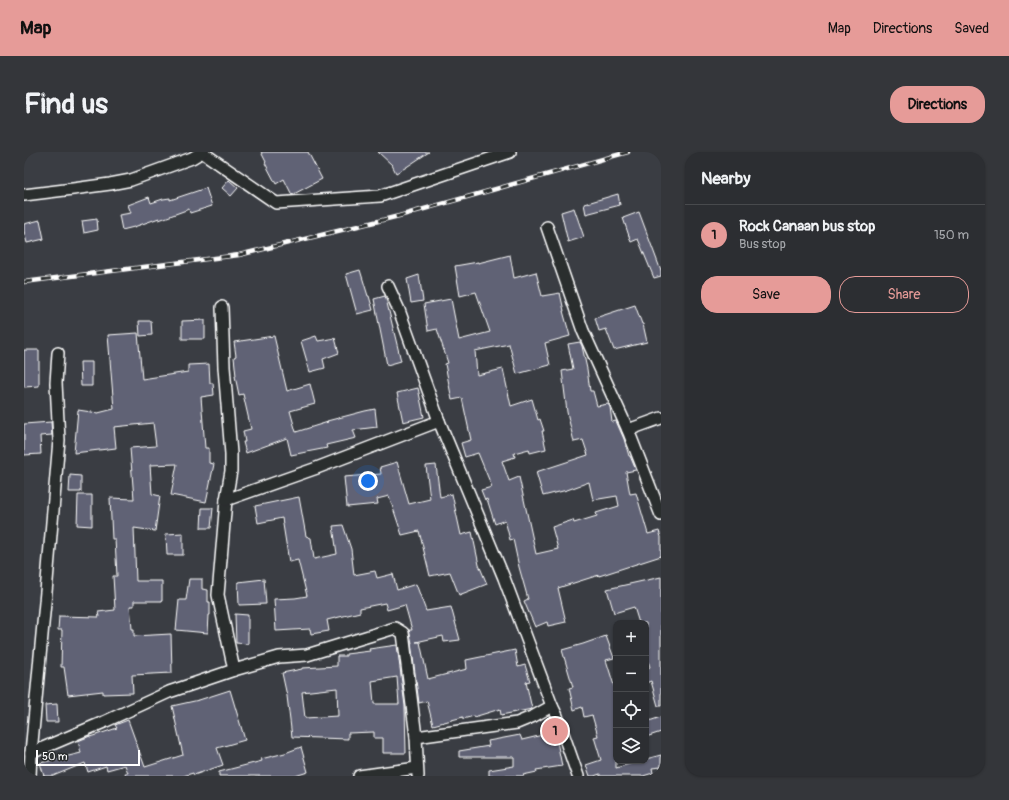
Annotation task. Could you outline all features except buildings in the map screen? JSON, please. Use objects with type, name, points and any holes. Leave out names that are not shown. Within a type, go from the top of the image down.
[{"type":"street","points":[[24,195],[131,180],[197,153],[276,203],[380,196],[510,152]]},
{"type":"street","points":[[547,227],[583,331],[628,430],[661,515]]},
{"type":"street","points":[[388,286],[439,420],[504,578],[557,716],[578,776]]},
{"type":"street","points":[[222,307],[224,367],[231,471],[226,500],[218,595],[234,670]]},
{"type":"street","points":[[30,776],[59,440],[56,383],[58,353]]},
{"type":"street","points":[[628,430],[661,418]]},
{"type":"street","points":[[226,500],[314,469],[439,420]]},
{"type":"street","points":[[31,754],[169,692],[234,670],[279,657],[307,655],[395,628],[403,633],[416,737],[417,772],[359,776]]},
{"type":"street","points":[[416,737],[518,723],[552,706]]},
{"type":"railway","points":[[24,282],[239,255],[399,216],[628,152]]},
{"type":"place","name":"Rock Canaan bus stop","points":[[555,731]]}]
